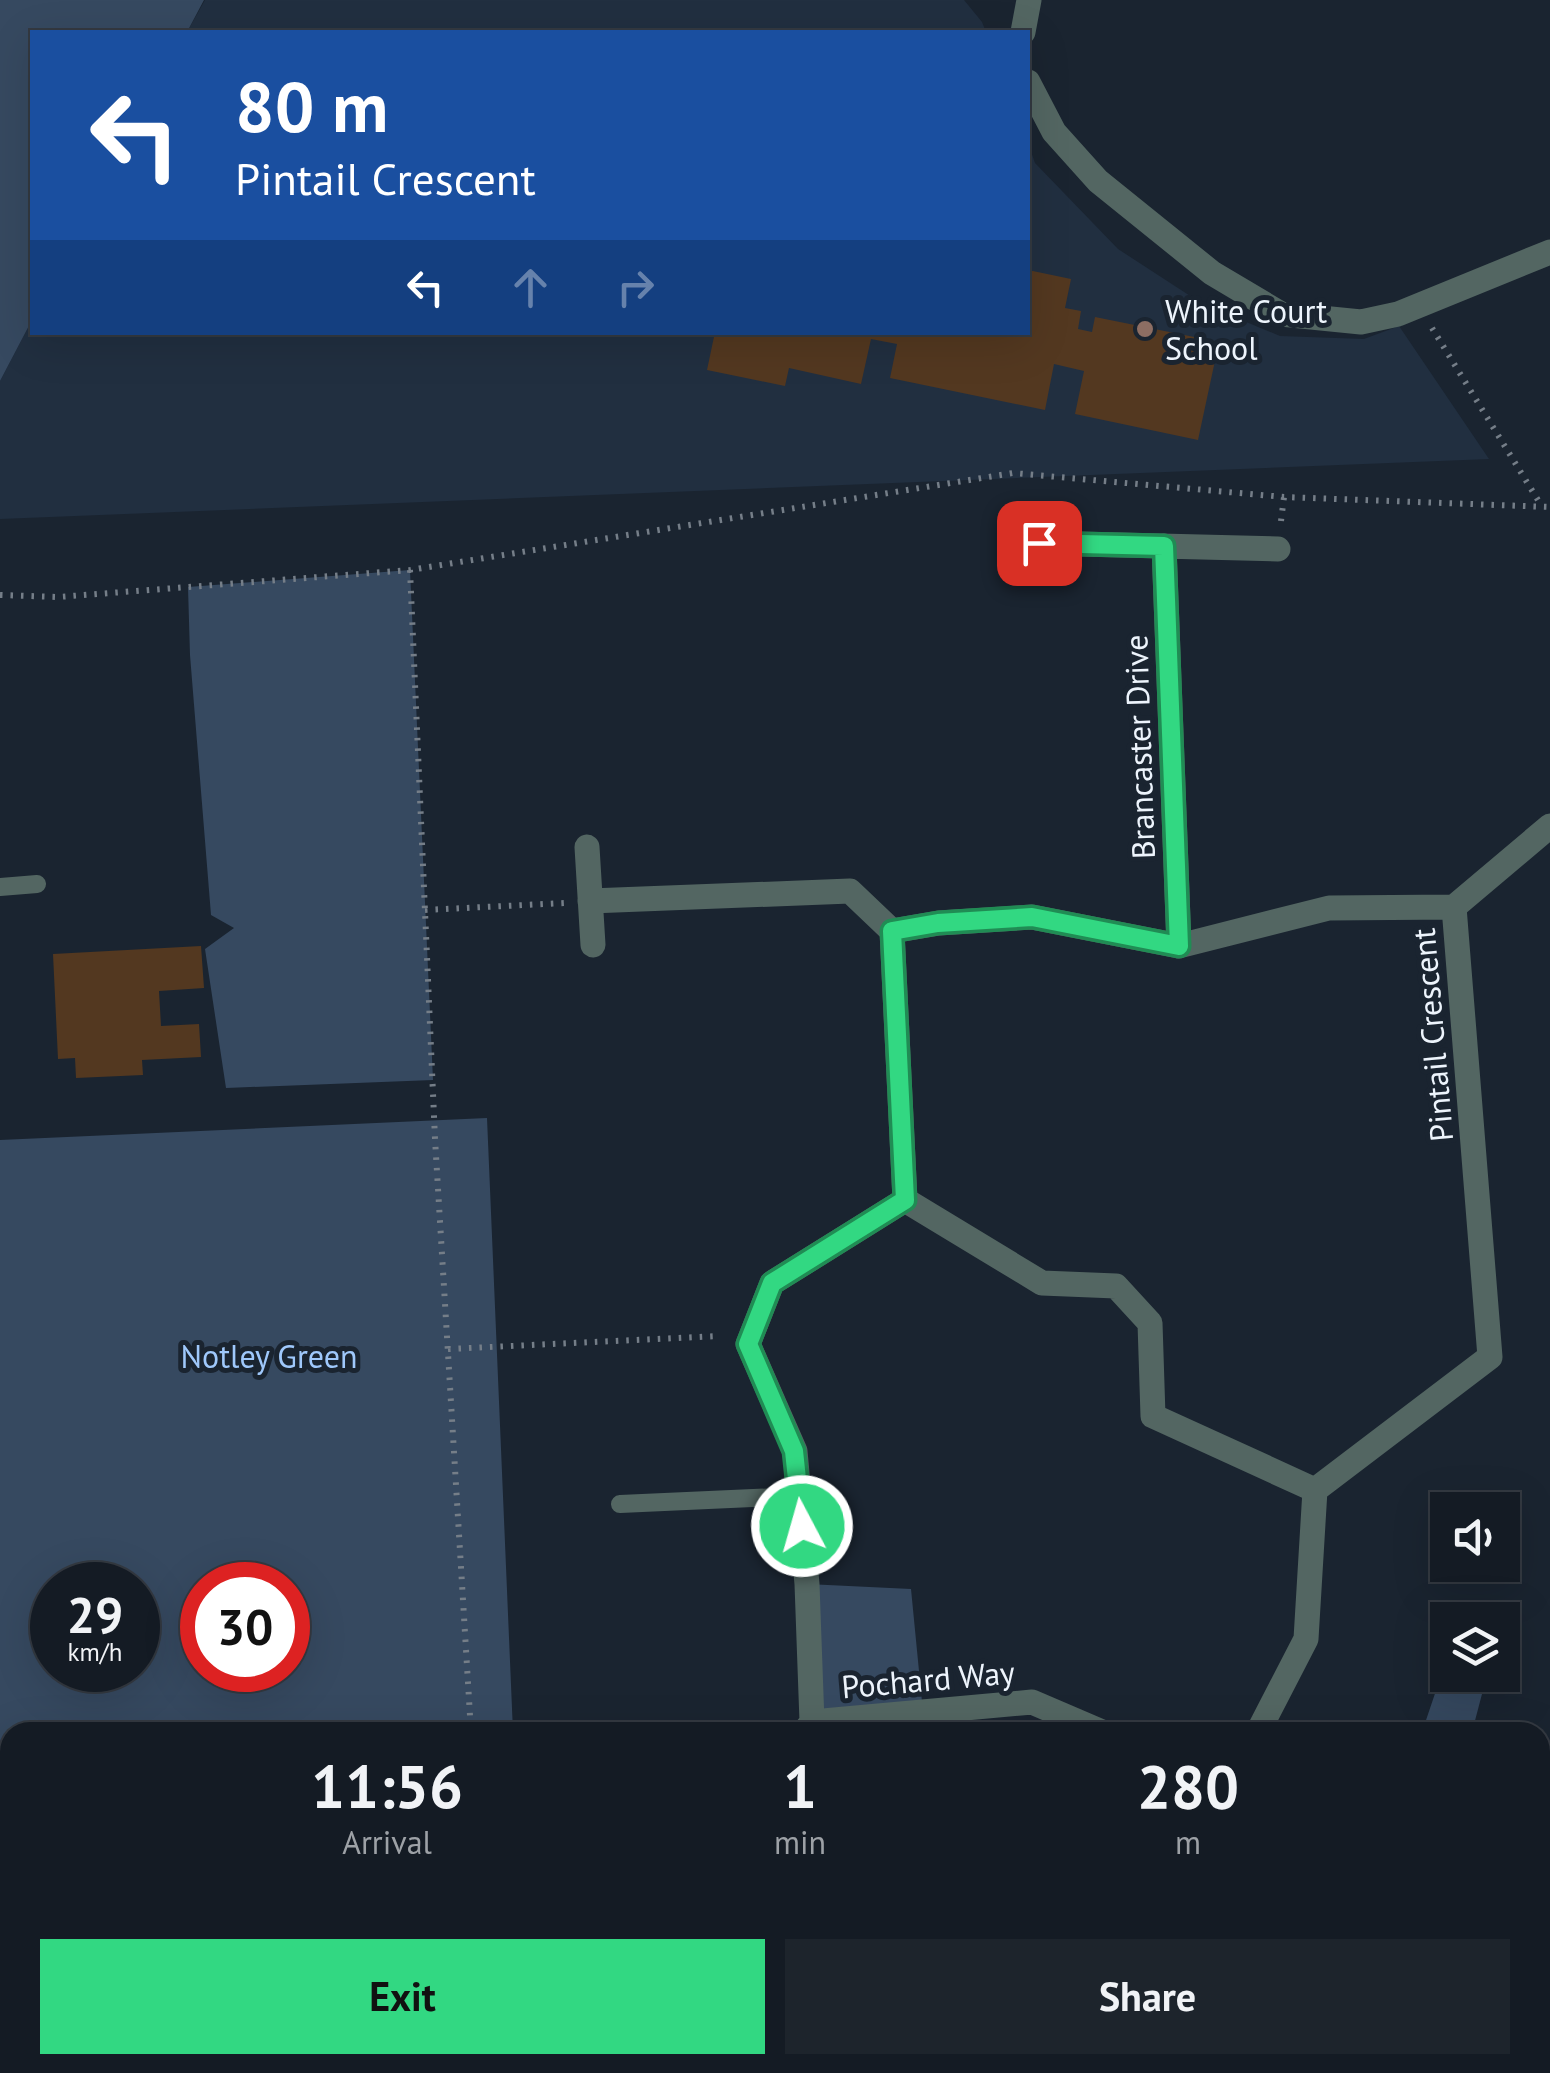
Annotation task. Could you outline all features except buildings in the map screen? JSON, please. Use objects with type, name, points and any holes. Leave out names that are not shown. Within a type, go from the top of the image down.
[{"type":"street","points":[[1022,30],[1029,0]]},
{"type":"street","points":[[1030,86],[1054,132],[1098,181],[1212,273],[1281,314],[1360,322],[1419,307],[1550,252]]},
{"type":"street","points":[[1039,543],[1278,549]]},
{"type":"street","name":"Brancaster Drive","points":[[1164,546],[1179,946]]},
{"type":"street","points":[[1454,907],[1550,826]]},
{"type":"street","points":[[587,847],[594,944]]},
{"type":"street","points":[[590,901],[850,891],[892,931],[905,1200]]},
{"type":"street","name":"Pintail Crescent","points":[[892,931],[938,923],[1032,917],[1179,946],[1329,908],[1454,907],[1490,1357],[1315,1490]]},
{"type":"street","points":[[905,1200],[1042,1283],[1116,1286],[1150,1323],[1153,1416],[1315,1490],[1306,1640],[1263,1722]]},
{"type":"street","points":[[751,1335],[772,1283],[905,1200]]},
{"type":"street","name":"Pochard Way","points":[[751,1335],[748,1344],[794,1451],[808,1584],[808,1722]]},
{"type":"street","name":"Pochard Way","points":[[853,1722],[1032,1702],[1079,1722]]},
{"type":"lane","points":[[0,887],[37,884]]},
{"type":"lane","points":[[620,1504],[799,1496]]},
{"type":"path","points":[[1419,307],[1546,507]]},
{"type":"path","points":[[0,595],[58,597],[410,570],[1013,473],[1284,497],[1546,507]]},
{"type":"path","points":[[410,570],[470,1722]]},
{"type":"path","points":[[425,910],[590,901]]},
{"type":"path","points":[[448,1349],[751,1335]]},
{"type":"shaded area","points":[[205,0],[964,0],[985,30],[188,30]]},
{"type":"shaded area","name":"White Court School","points":[[1030,149],[1035,163],[1118,249],[1201,303],[1280,336],[1364,339],[1399,326],[1489,459],[0,519],[0,381],[30,324],[30,335],[1030,335]]},
{"type":"green space","points":[[0,0],[204,0],[188,30],[30,30],[30,324],[0,381]]},
{"type":"green space","points":[[410,570],[433,1080],[226,1088],[205,949],[234,928],[211,915],[188,587]]},
{"type":"green space","name":"Notley Green","points":[[487,1118],[513,1722],[0,1722],[0,1140]]},
{"type":"green space","points":[[807,1584],[911,1589],[923,1712],[812,1722]]},
{"type":"green space","points":[[1436,1692],[1483,1692],[1475,1722],[1425,1722]]},
{"type":"place","name":"White Court School","points":[[1145,329]]},
{"type":"route","points":[[802,1526],[794,1451],[748,1344],[772,1283],[905,1200],[892,931],[938,923],[1032,917],[1179,946],[1164,546],[1039,543]]}]
